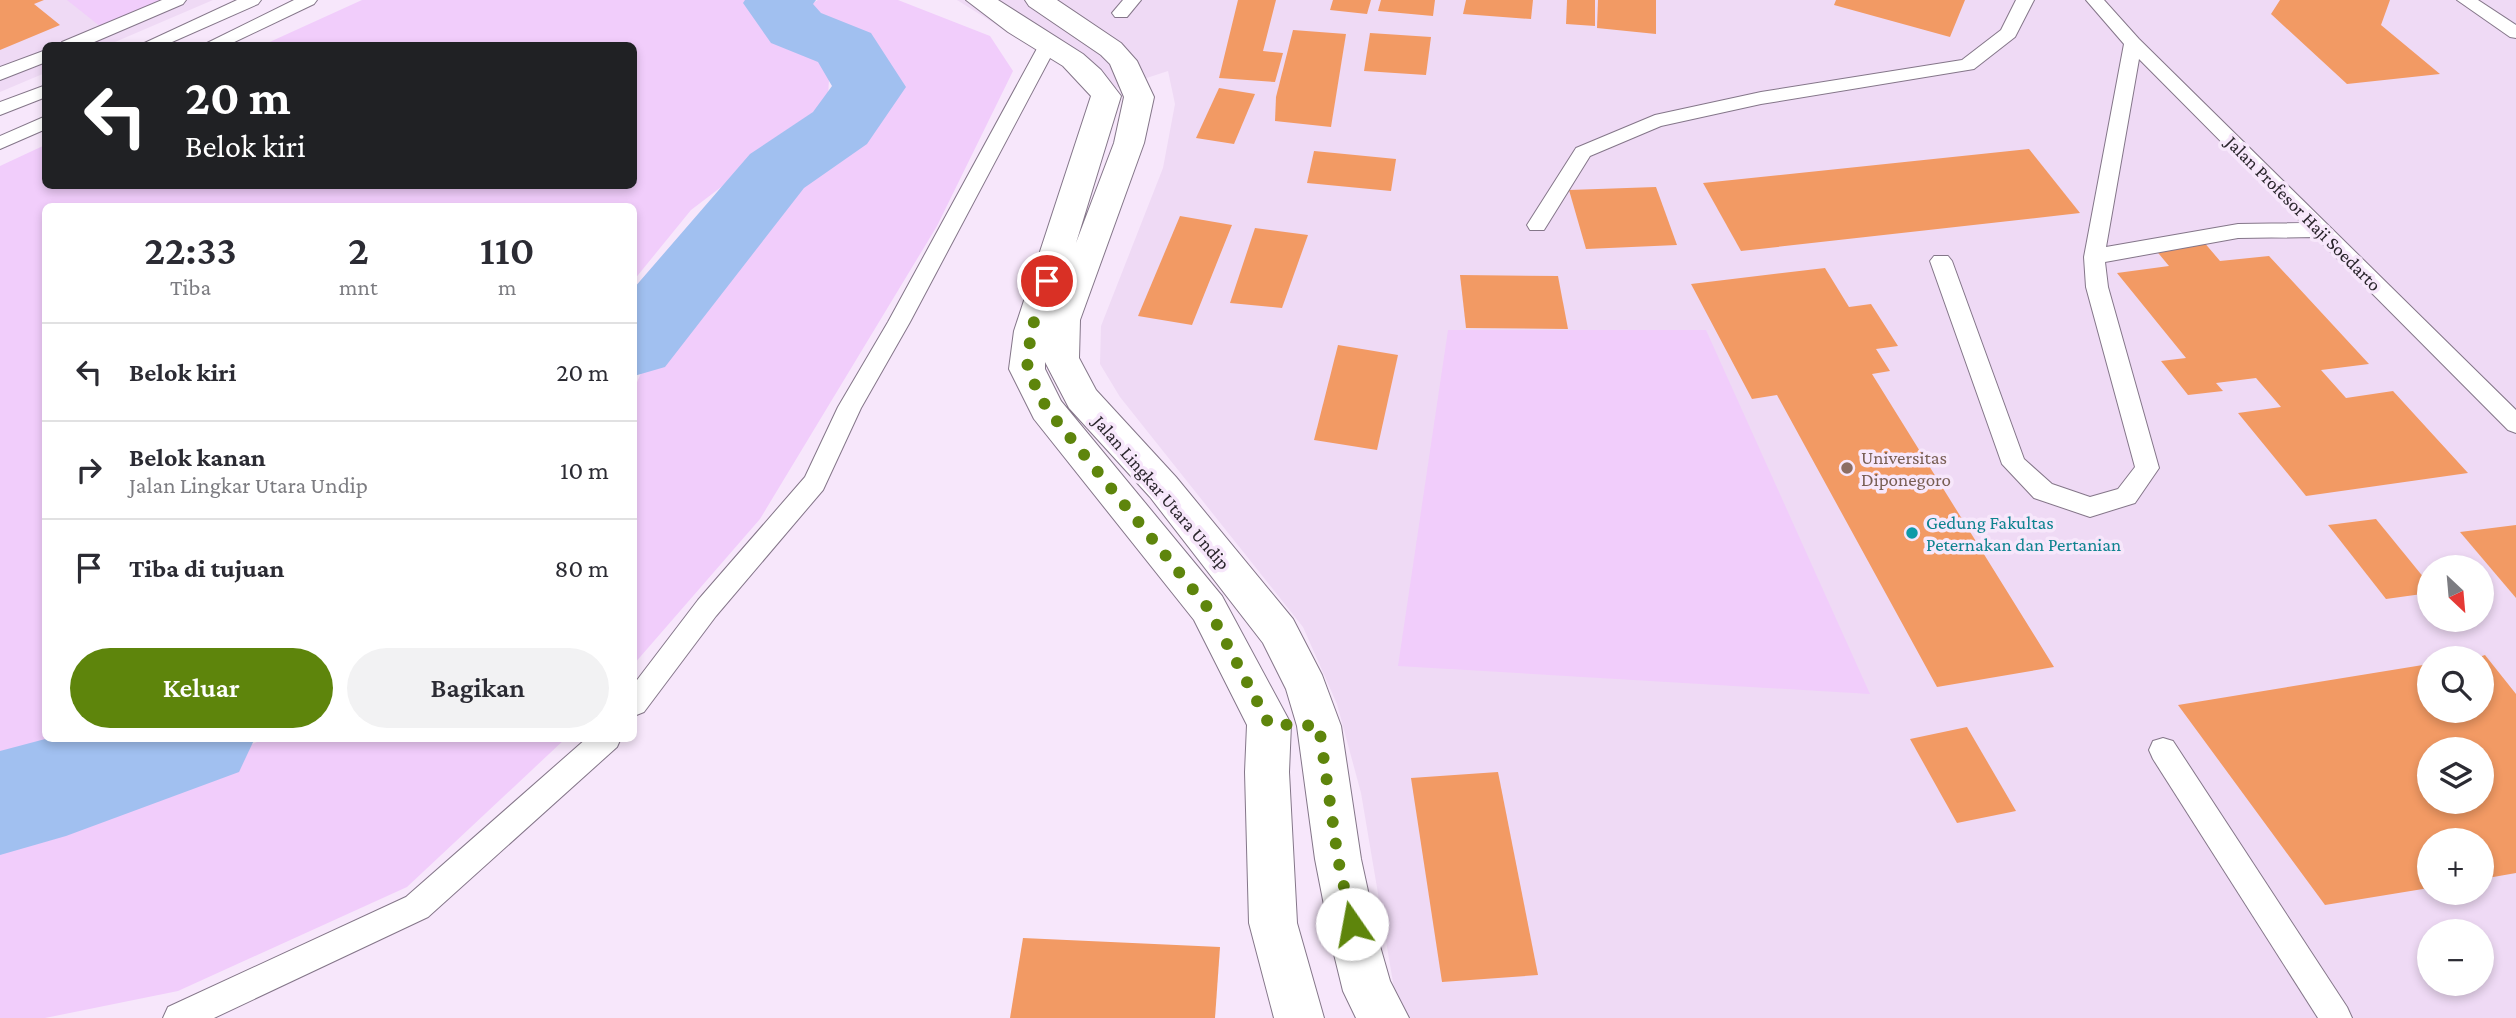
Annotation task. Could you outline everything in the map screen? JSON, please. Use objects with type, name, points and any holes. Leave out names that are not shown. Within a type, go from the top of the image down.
[{"type":"street","name":"Jalan Lingkar Utara Undip","points":[[980,0],[1050,30],[1111,49],[1123,61],[1139,97],[1129,143],[1063,320],[1061,358],[1082,400],[1163,487],[1278,631],[1307,688],[1319,726],[1338,859],[1356,946],[1368,991],[1384,1018]]},
{"type":"street","name":"Jalan Lingkar Utara Undip","points":[[1050,30],[1096,77],[1106,96],[1031,331],[1027,369],[1047,409],[1208,608],[1269,724]]},
{"type":"street","points":[[1299,1018],[1273,923],[1267,772],[1269,724],[1319,726]]},
{"type":"lane","points":[[77,42],[177,0]]},
{"type":"lane","points":[[156,42],[252,0]]},
{"type":"lane","points":[[218,42],[307,0]]},
{"type":"lane","points":[[1537,225],[1583,152],[1655,121],[1761,99],[1968,65],[2009,33],[2025,0]]},
{"type":"lane","name":"Jalan Profesor Haji Soedarto","points":[[2095,0],[2133,43],[2516,424]]},
{"type":"lane","points":[[2466,0],[2516,33]]},
{"type":"lane","points":[[637,700],[707,608],[814,483],[850,407],[900,322],[1050,30]]},
{"type":"lane","points":[[1941,261],[2014,464],[2043,491],[2090,507],[2126,496],[2147,468],[2097,287],[2094,257],[2133,43]]},
{"type":"lane","points":[[0,74],[42,57]]},
{"type":"lane","points":[[0,109],[42,92]]},
{"type":"lane","points":[[0,143],[42,124]]},
{"type":"lane","points":[[2094,257],[2159,243],[2238,232],[2321,230]]},
{"type":"lane","points":[[179,1018],[416,907],[602,742]]},
{"type":"lane","points":[[2163,750],[2336,1018]]},
{"type":"shaded area","points":[[0,0],[213,0],[115,42],[42,42],[42,74],[0,92]]},
{"type":"shaded area","points":[[67,0],[165,0],[101,27]]},
{"type":"shaded area","points":[[362,0],[752,0],[781,39],[830,61],[827,116],[762,156],[691,210],[637,276],[637,203],[42,203],[42,742],[123,742],[45,769],[0,780],[0,166],[42,146],[42,189],[637,189],[637,42],[270,42]]},
{"type":"shaded area","points":[[818,0],[898,0],[990,36],[1013,71],[937,226],[760,519],[637,661],[637,382],[645,364],[796,186],[854,138],[884,89],[849,31],[804,8]]},
{"type":"shaded area","name":"Universitas Diponegoro","points":[[957,0],[2516,0],[2516,1018],[1402,1018],[1396,1000],[1361,793],[1337,704],[1303,627],[1120,397],[1100,364],[1101,326],[1163,168],[1175,104],[1168,71],[1104,92]]},
{"type":"shaded area","points":[[1448,330],[1706,330],[1870,694],[1398,666]]},
{"type":"shaded area","points":[[257,742],[562,742],[407,887],[178,991],[45,1018],[0,1018],[0,845]]},
{"type":"building","points":[[0,0],[44,0],[34,4],[60,25],[0,50]]},
{"type":"building","points":[[1238,0],[1276,0],[1263,51],[1283,53],[1275,82],[1219,78]]},
{"type":"building","points":[[1333,0],[1371,0],[1367,14],[1330,10]]},
{"type":"building","points":[[1381,0],[1435,0],[1433,16],[1378,11]]},
{"type":"building","points":[[1466,0],[1533,0],[1531,19],[1463,14]]},
{"type":"building","points":[[1567,0],[1595,0],[1595,26],[1566,24]]},
{"type":"building","points":[[1598,0],[1656,0],[1656,34],[1597,28]]},
{"type":"building","points":[[1836,0],[1965,0],[1950,37],[1834,5]]},
{"type":"building","points":[[2280,0],[2390,0],[2381,25],[2440,74],[2347,84],[2271,14]]},
{"type":"building","points":[[1293,30],[1346,34],[1331,127],[1275,121],[1276,97]]},
{"type":"building","points":[[1370,33],[1431,37],[1426,75],[1364,71]]},
{"type":"building","points":[[1219,88],[1255,94],[1234,144],[1196,138]]},
{"type":"building","points":[[2029,149],[2080,213],[1741,251],[1703,183]]},
{"type":"building","points":[[1314,151],[1396,159],[1391,191],[1307,183]]},
{"type":"building","points":[[1656,187],[1677,245],[1586,249],[1569,190]]},
{"type":"building","points":[[1180,216],[1232,225],[1192,325],[1138,316]]},
{"type":"building","points":[[1255,228],[1308,235],[1282,308],[1230,303]]},
{"type":"building","points":[[2203,241],[2220,261],[2269,256],[2369,364],[2321,370],[2346,398],[2393,391],[2468,473],[2306,496],[2238,413],[2281,407],[2256,378],[2216,383],[2223,391],[2188,395],[2161,361],[2186,358],[2117,273],[2169,266],[2154,248]]},
{"type":"building","name":"Gedung Fakultas Peternakan dan Pertanian","points":[[1825,268],[1849,307],[1871,304],[1898,346],[1876,349],[1890,371],[1872,374],[2054,667],[1937,687],[1777,395],[1752,399],[1691,284]]},
{"type":"building","points":[[1460,275],[1558,276],[1568,329],[1466,328]]},
{"type":"building","points":[[1338,345],[1398,355],[1377,450],[1314,440]]},
{"type":"building","points":[[2376,519],[2417,569],[2417,595],[2386,599],[2328,525]]},
{"type":"building","points":[[2516,525],[2516,598],[2494,572],[2494,555],[2480,555],[2460,532]]},
{"type":"building","points":[[2417,666],[2417,723],[2494,723],[2494,666],[2516,694],[2516,873],[2494,877],[2494,828],[2417,828],[2417,890],[2325,905],[2178,705]]},
{"type":"building","points":[[1967,727],[2016,811],[1957,823],[1910,739]]},
{"type":"building","points":[[1498,772],[1538,975],[1442,982],[1411,778]]},
{"type":"building","points":[[1023,938],[1220,947],[1215,1018],[1010,1018]]},
{"type":"waterway","points":[[637,341],[777,171],[840,128],[869,87],[846,48],[796,28],[777,3],[782,0]]},
{"type":"waterway","points":[[0,803],[66,785],[190,742]]},
{"type":"place","name":"Universitas Diponegoro","points":[[1847,468]]},
{"type":"place","name":"Gedung Fakultas Peternakan dan Pertanian","points":[[1912,533]]},
{"type":"route","points":[[1047,281],[1031,331],[1027,369],[1047,409],[1208,608],[1269,724],[1319,726],[1338,859],[1352,924]]}]
